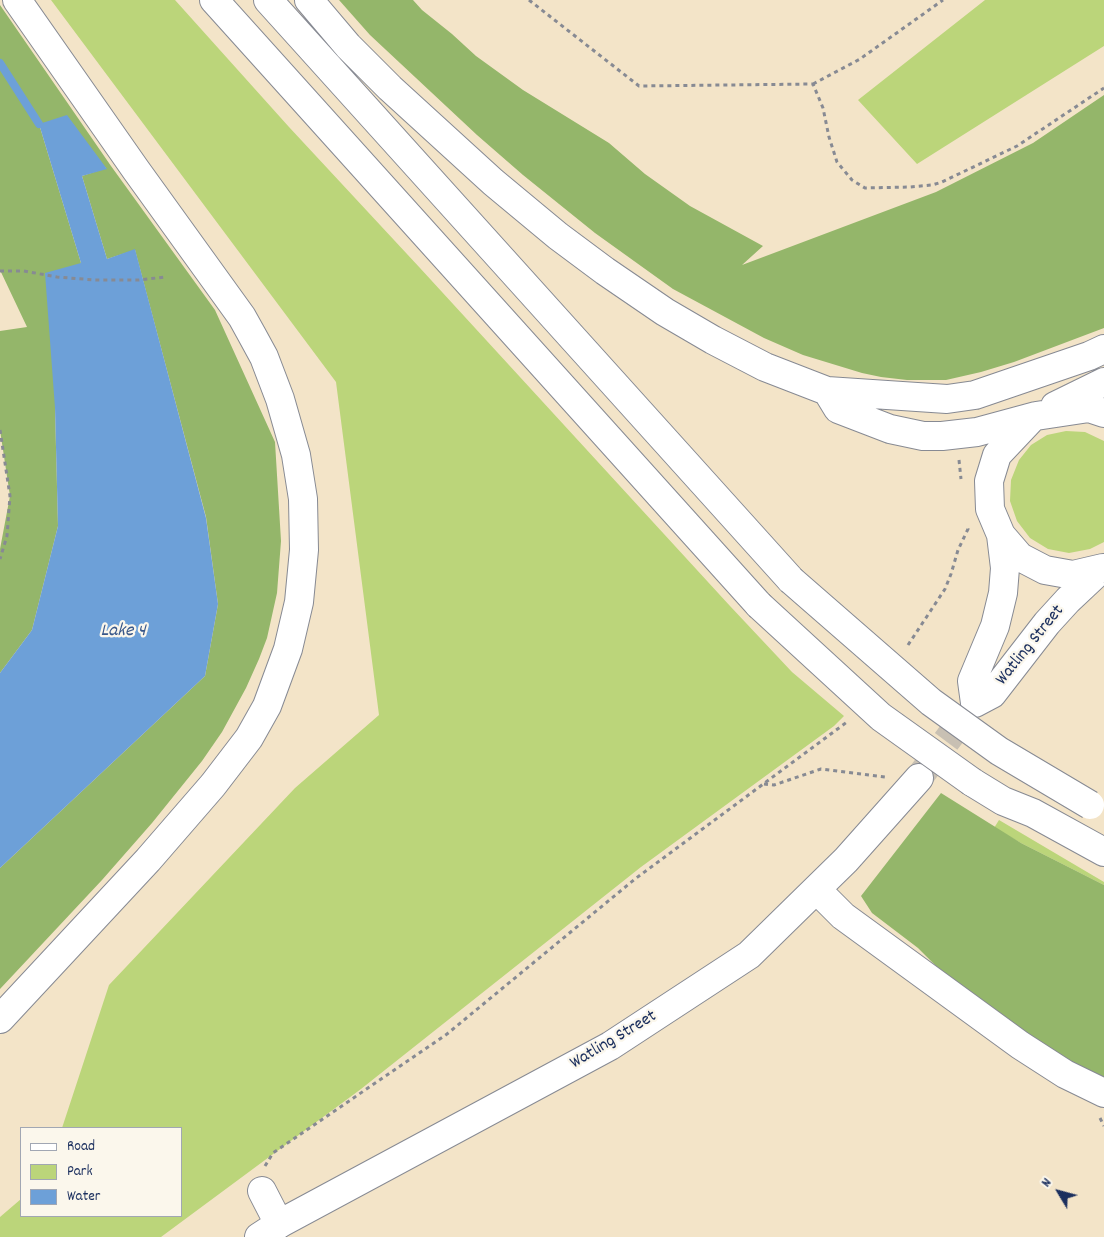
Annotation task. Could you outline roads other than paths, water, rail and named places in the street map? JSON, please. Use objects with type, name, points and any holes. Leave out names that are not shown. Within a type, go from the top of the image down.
[{"type":"main road","points":[[0,1019],[155,853],[219,778],[249,738],[267,706],[288,649],[299,602],[304,550],[303,499],[296,455],[280,399],[256,342],[242,317],[17,0]]},
{"type":"main road","points":[[214,0],[759,605],[881,717],[896,728],[972,782],[1003,801],[1033,812],[1104,852]]},
{"type":"main road","points":[[268,0],[791,580],[931,702],[998,751],[1097,808]]},
{"type":"main road","points":[[309,0],[357,56],[428,124],[505,192],[566,242],[635,292],[689,326],[765,367],[827,392],[947,399],[975,395],[1089,356],[1104,349]]},
{"type":"main road","points":[[1102,568],[1073,574],[1045,570],[1020,556],[1001,535],[990,509],[989,481],[997,455],[1034,417],[1104,382]]},
{"type":"main road","points":[[827,392],[838,409],[890,429],[923,436],[977,432],[1034,417],[1088,408],[1104,413]]},
{"type":"main road","name":"Watling Street","points":[[1001,535],[1005,568],[1003,592],[995,626],[972,681],[975,703],[992,694],[1047,623],[1102,568]]},
{"type":"main road","name":"Watling Street","points":[[269,1230],[610,1046],[748,956],[817,890],[870,835],[918,778]]},
{"type":"main road","points":[[817,890],[843,916],[984,1019],[1098,1097]]},
{"type":"main road","points":[[262,1191],[269,1230]]},
{"type":"water","name":"Lake 4","points":[[67,115],[107,169],[82,176],[107,259],[135,249],[206,518],[218,604],[205,676],[0,868],[0,673],[32,630],[58,526],[55,408],[45,273],[81,263],[39,124]]},
{"type":"waterway","points":[[0,63],[39,124]]},
{"type":"tunnel","points":[[921,775],[974,704]]}]
